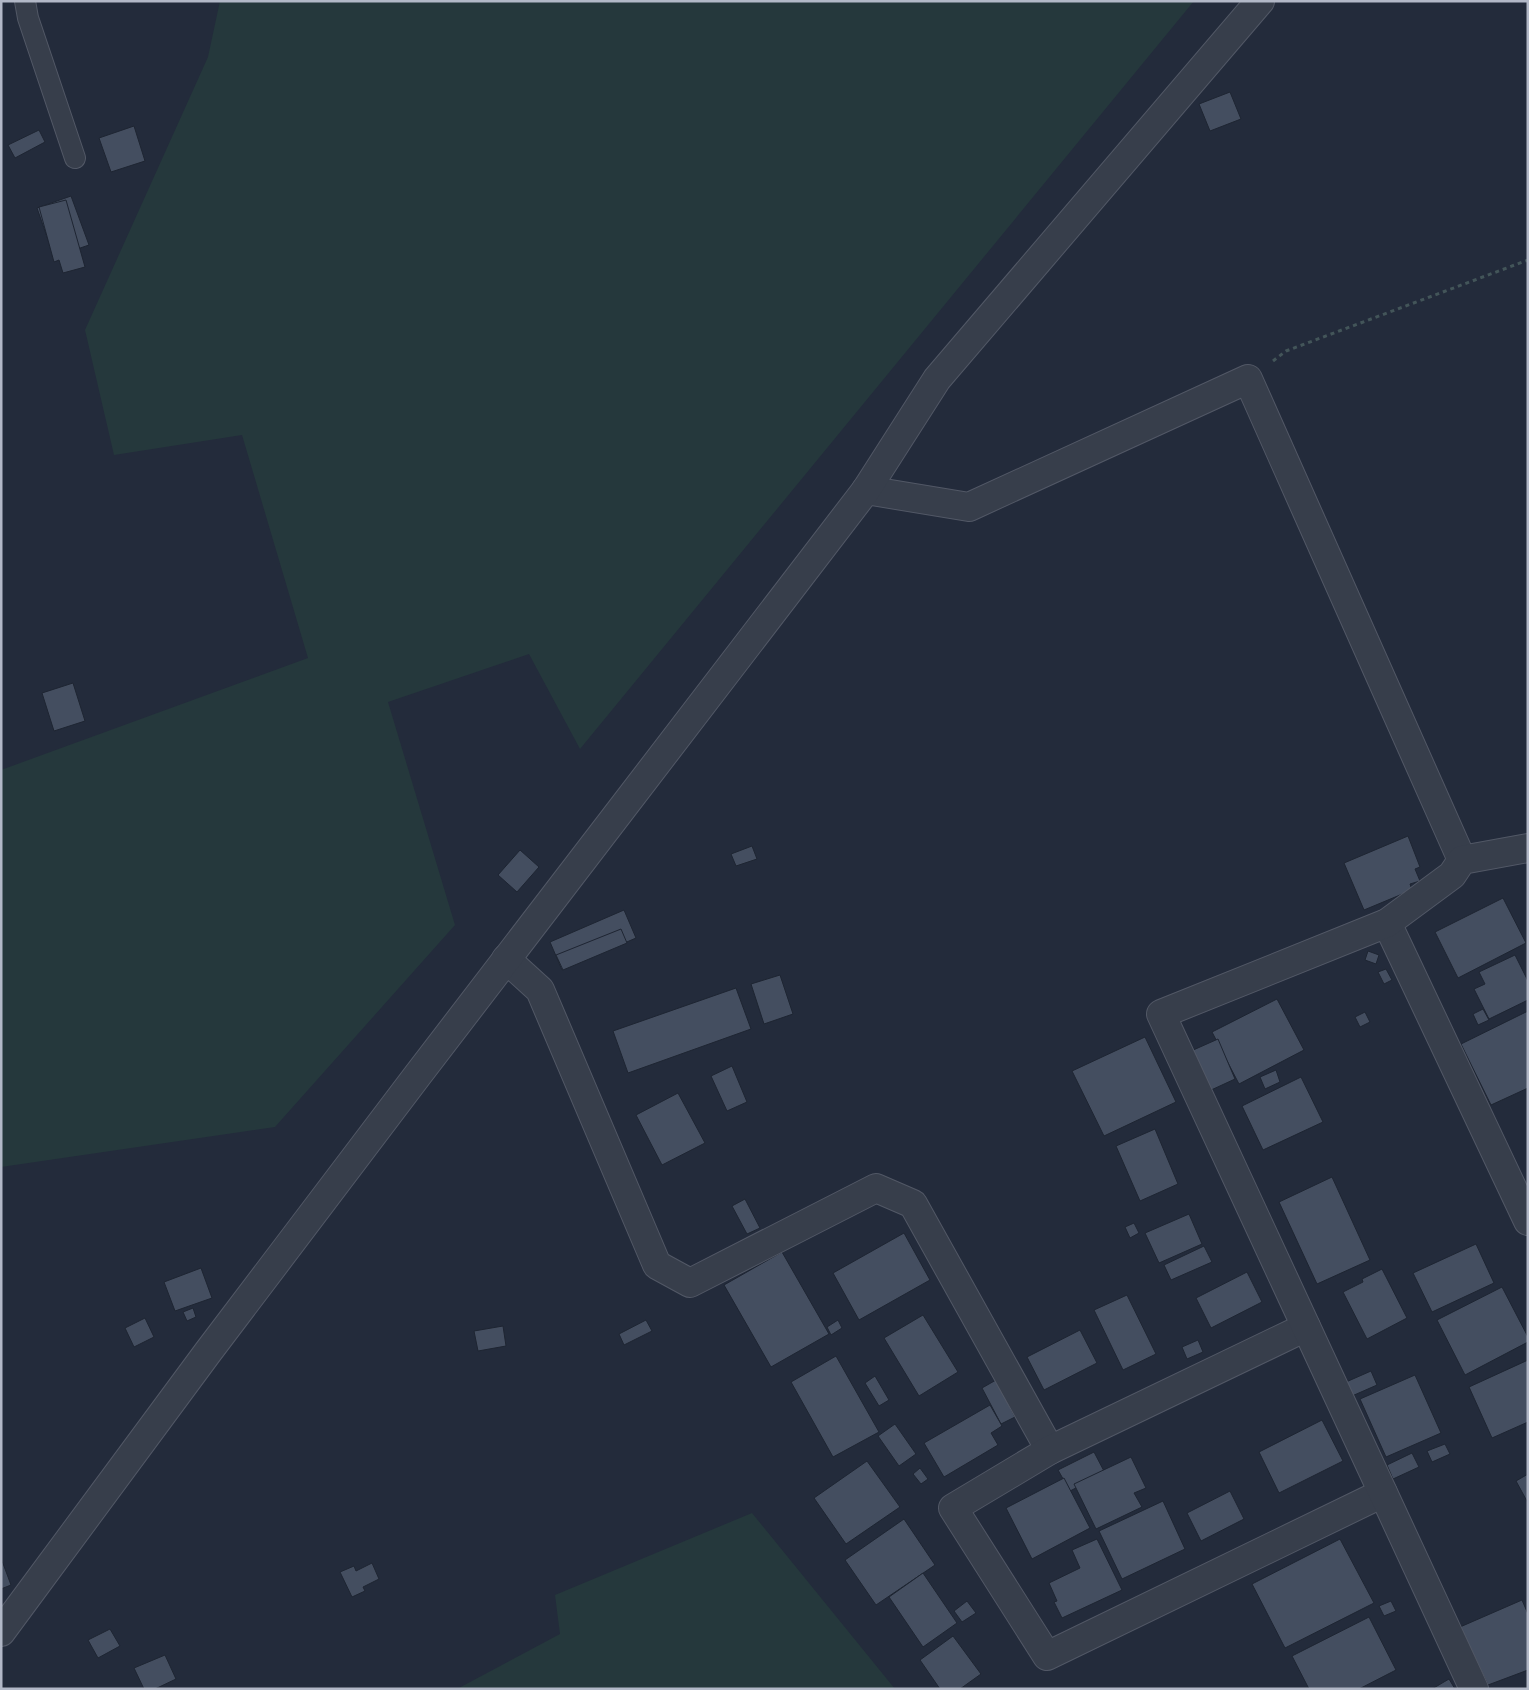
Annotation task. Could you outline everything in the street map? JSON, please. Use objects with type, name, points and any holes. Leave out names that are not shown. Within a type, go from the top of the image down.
[{"type":"street","points":[[1,1632],[214,1344],[506,959],[866,490],[937,379],[1260,1]]},
{"type":"street","points":[[866,490],[970,507],[1248,379],[1462,860]]},
{"type":"street","points":[[1474,1689],[1161,1014],[1386,923],[1452,874],[1462,860],[1528,848]]},
{"type":"street","points":[[1386,923],[1528,1221]]},
{"type":"street","points":[[506,959],[540,990],[656,1266],[690,1283],[876,1188],[913,1204],[1050,1450]]},
{"type":"street","points":[[1306,1327],[1050,1450],[953,1508],[1047,1656],[1383,1493]]},
{"type":"lane","points":[[26,1],[28,18],[75,158]]},
{"type":"path","points":[[1248,379],[1286,351],[1528,260]]},
{"type":"green space","points":[[220,1],[1194,1],[580,749],[529,654],[388,702],[455,925],[275,1127],[1,1167],[1,770],[308,658],[242,435],[114,455],[85,330],[208,57]]},
{"type":"green space","points":[[752,1513],[895,1689],[457,1689],[560,1634],[555,1595]]},
{"type":"building","points":[[1230,92],[1241,119],[1210,131],[1199,104]]},
{"type":"building","points":[[134,126],[145,161],[111,172],[99,138]]},
{"type":"building","points":[[39,130],[45,142],[15,158],[8,145]]},
{"type":"building","points":[[71,196],[89,245],[54,257],[37,208]]},
{"type":"building","points":[[66,200],[85,267],[63,273],[59,260],[54,262],[39,207]]},
{"type":"building","points":[[73,683],[85,721],[54,731],[42,693]]},
{"type":"building","points":[[1408,836],[1420,867],[1415,869],[1420,881],[1410,884],[1412,890],[1364,910],[1344,863]]},
{"type":"building","points":[[752,846],[757,859],[736,866],[731,854]]},
{"type":"building","points":[[520,850],[539,867],[517,892],[498,875]]},
{"type":"building","points":[[1503,898],[1526,943],[1458,978],[1435,932]]},
{"type":"building","points":[[624,910],[636,938],[562,970],[550,942]]},
{"type":"building","points":[[621,929],[627,943],[563,970],[556,955]]},
{"type":"building","points":[[1368,951],[1379,955],[1376,964],[1365,960]]},
{"type":"building","points":[[1515,955],[1528,981],[1528,1000],[1489,1019],[1474,989],[1485,984],[1479,972]]},
{"type":"building","points":[[1386,969],[1392,980],[1384,984],[1378,972]]},
{"type":"building","points":[[780,975],[793,1014],[764,1024],[751,984]]},
{"type":"building","points":[[736,988],[751,1029],[628,1073],[613,1031]]},
{"type":"building","points":[[1277,999],[1304,1050],[1239,1084],[1212,1032]]},
{"type":"building","points":[[1483,1009],[1489,1020],[1478,1025],[1473,1014]]},
{"type":"building","points":[[1528,1011],[1528,1088],[1491,1105],[1461,1044]]},
{"type":"building","points":[[1365,1012],[1370,1022],[1360,1027],[1355,1017]]},
{"type":"building","points":[[1145,1037],[1176,1102],[1104,1136],[1072,1071]]},
{"type":"building","points":[[1218,1039],[1235,1079],[1209,1091],[1191,1051]]},
{"type":"building","points":[[732,1066],[747,1102],[727,1111],[711,1076]]},
{"type":"building","points":[[1276,1070],[1280,1082],[1265,1089],[1260,1077]]},
{"type":"building","points":[[1301,1077],[1323,1122],[1263,1150],[1242,1106]]},
{"type":"building","points":[[678,1093],[705,1143],[662,1165],[636,1115]]},
{"type":"building","points":[[1155,1129],[1178,1184],[1140,1201],[1116,1146]]},
{"type":"building","points":[[1332,1177],[1370,1260],[1317,1284],[1279,1202]]},
{"type":"building","points":[[745,1199],[760,1228],[747,1234],[732,1206]]},
{"type":"building","points":[[1189,1214],[1202,1244],[1159,1263],[1145,1233]]},
{"type":"building","points":[[1134,1223],[1139,1233],[1130,1238],[1125,1227]]},
{"type":"building","points":[[904,1233],[930,1280],[859,1320],[833,1273]]},
{"type":"building","points":[[1476,1244],[1494,1283],[1432,1312],[1413,1273]]},
{"type":"building","points":[[1204,1246],[1212,1262],[1171,1280],[1164,1265]]},
{"type":"building","points":[[782,1252],[829,1334],[771,1367],[724,1285]]},
{"type":"building","points":[[201,1268],[212,1298],[175,1311],[164,1282]]},
{"type":"building","points":[[1382,1269],[1407,1318],[1367,1339],[1343,1292],[1363,1282],[1362,1279]]},
{"type":"building","points":[[1247,1272],[1262,1302],[1211,1328],[1196,1298]]},
{"type":"building","points":[[1502,1287],[1528,1337],[1528,1342],[1465,1375],[1437,1320]]},
{"type":"building","points":[[1127,1295],[1156,1354],[1123,1370],[1094,1310]]},
{"type":"building","points":[[193,1308],[196,1317],[187,1321],[183,1312]]},
{"type":"building","points":[[923,1315],[958,1372],[919,1396],[884,1338]]},
{"type":"building","points":[[145,1318],[154,1337],[134,1347],[125,1328]]},
{"type":"building","points":[[646,1320],[652,1331],[624,1345],[619,1334]]},
{"type":"building","points":[[838,1320],[842,1328],[831,1335],[827,1327]]},
{"type":"building","points":[[503,1326],[506,1346],[478,1351],[474,1331]]},
{"type":"building","points":[[1080,1330],[1097,1363],[1044,1390],[1027,1357]]},
{"type":"building","points":[[1198,1340],[1203,1352],[1187,1359],[1182,1347]]},
{"type":"building","points":[[836,1356],[879,1432],[833,1457],[791,1382]]},
{"type":"building","points":[[1528,1360],[1528,1422],[1492,1438],[1469,1387]]},
{"type":"building","points":[[1371,1371],[1377,1385],[1352,1396],[1346,1382]]},
{"type":"building","points":[[1415,1375],[1441,1433],[1386,1457],[1360,1399]]},
{"type":"building","points":[[875,1376],[889,1400],[879,1406],[865,1383]]},
{"type":"building","points":[[996,1380],[1015,1417],[1001,1424],[982,1388]]},
{"type":"building","points":[[990,1405],[1002,1426],[991,1433],[998,1445],[944,1477],[924,1443]]},
{"type":"building","points":[[1322,1420],[1343,1461],[1279,1493],[1259,1452]]},
{"type":"building","points":[[895,1424],[916,1454],[899,1466],[878,1436]]},
{"type":"building","points":[[1445,1444],[1450,1454],[1432,1462],[1427,1451]]},
{"type":"building","points":[[1094,1452],[1105,1473],[1070,1491],[1058,1470]]},
{"type":"building","points":[[1412,1453],[1419,1467],[1393,1479],[1387,1465]]},
{"type":"building","points":[[1131,1457],[1146,1488],[1134,1493],[1142,1507],[1096,1529],[1074,1484]]},
{"type":"building","points":[[867,1461],[900,1507],[846,1544],[814,1498]]},
{"type":"building","points":[[920,1468],[928,1479],[921,1484],[913,1474]]},
{"type":"building","points":[[1528,1474],[1528,1503],[1516,1481]]},
{"type":"building","points":[[1064,1478],[1090,1528],[1032,1559],[1006,1508]]},
{"type":"building","points":[[1230,1491],[1244,1519],[1201,1541],[1187,1513]]},
{"type":"building","points":[[1163,1501],[1185,1549],[1122,1579],[1099,1531]]},
{"type":"building","points":[[904,1519],[935,1565],[876,1605],[845,1560]]},
{"type":"building","points":[[1097,1539],[1122,1590],[1062,1618],[1054,1602],[1057,1601],[1049,1583],[1080,1568],[1072,1550]]},
{"type":"building","points":[[1340,1539],[1374,1603],[1285,1648],[1252,1584]]},
{"type":"building","points":[[1,1558],[11,1585],[1,1589]]},
{"type":"building","points":[[372,1563],[379,1579],[363,1587],[365,1591],[352,1597],[340,1572],[354,1566],[356,1571]]},
{"type":"building","points":[[923,1573],[957,1623],[923,1647],[889,1597]]},
{"type":"building","points":[[1522,1600],[1528,1614],[1528,1670],[1488,1685],[1460,1627]]},
{"type":"building","points":[[967,1601],[976,1613],[962,1622],[954,1611]]},
{"type":"building","points":[[1391,1601],[1396,1611],[1384,1616],[1379,1606]]},
{"type":"building","points":[[1369,1617],[1396,1670],[1359,1689],[1309,1689],[1292,1656]]},
{"type":"building","points":[[110,1629],[120,1646],[98,1658],[88,1640]]},
{"type":"building","points":[[953,1636],[981,1674],[960,1689],[940,1689],[920,1660]]},
{"type":"building","points":[[165,1655],[176,1679],[155,1689],[144,1689],[134,1668]]},
{"type":"building","points":[[1449,1679],[1455,1689],[1432,1689]]}]
